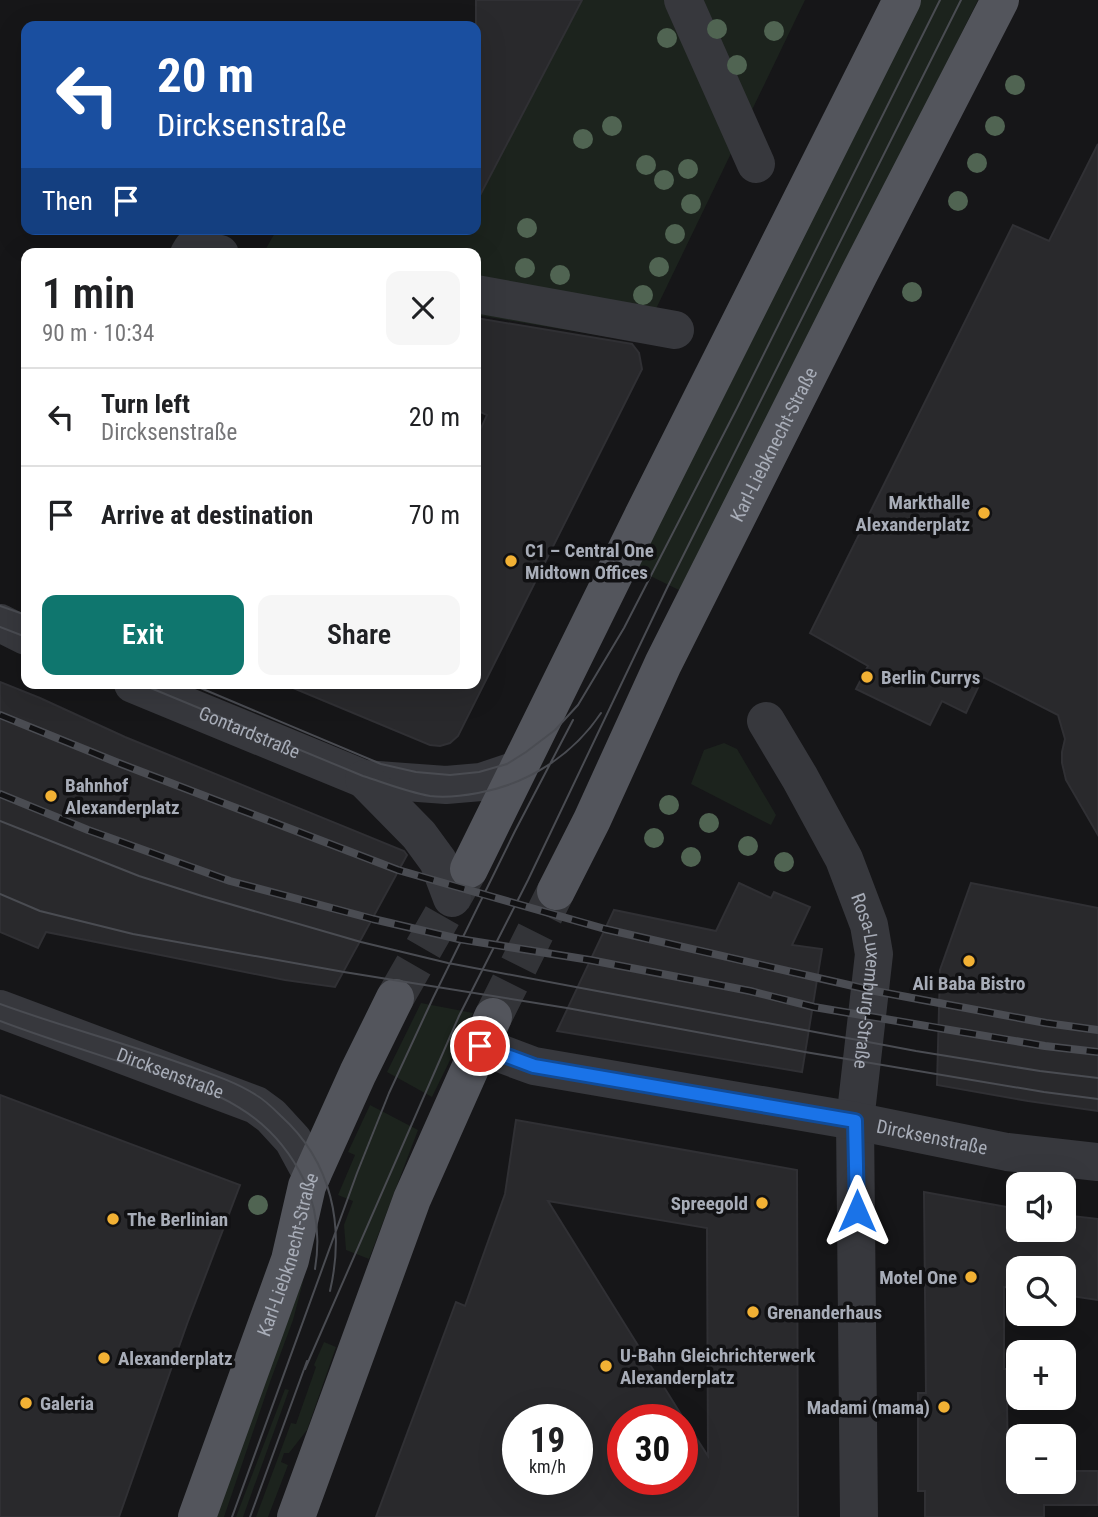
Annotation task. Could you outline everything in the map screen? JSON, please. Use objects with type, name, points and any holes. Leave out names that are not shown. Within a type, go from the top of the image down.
[{"type":"main road","points":[[460,884],[902,0]]},
{"type":"main road","name":"Karl-Liebknecht-Straße","points":[[556,891],[593,820],[663,664],[1000,0]]},
{"type":"main road","name":"Karl-Liebknecht-Straße","points":[[197,1517],[290,1259],[307,1186],[358,1073],[396,998]]},
{"type":"main road","points":[[296,1517],[412,1199],[487,1032]]},
{"type":"street","points":[[682,0],[756,164]]},
{"type":"street","points":[[481,295],[675,330]]},
{"type":"street","points":[[0,623],[21,634]]},
{"type":"street","name":"Gontardstraße","points":[[145,689],[364,779],[446,785],[481,782],[517,770]]},
{"type":"street","name":"Rosa-Luxemburg-Straße","points":[[766,721],[844,859],[869,925],[874,954],[855,1121],[859,1517]]},
{"type":"street","name":"Gontardstraße","points":[[364,779],[419,835],[438,861],[460,884]]},
{"type":"street","name":"Dircksenstraße","points":[[0,1009],[256,1105],[271,1116],[293,1140],[312,1175]]},
{"type":"street","name":"Dircksenstraße","points":[[487,1032],[534,1066],[855,1121],[1007,1152],[1098,1163]]},
{"type":"shaded area","points":[[582,0],[805,0],[640,342],[481,316],[481,248],[266,248],[274,235],[481,235],[481,154]]},
{"type":"shaded area","points":[[920,0],[978,0],[683,592],[636,569]]},
{"type":"shaded area","points":[[724,743],[737,749],[776,815],[771,825],[691,784],[704,750]]},
{"type":"shaded area","points":[[421,1003],[473,1013],[432,1097],[387,1072]]},
{"type":"shaded area","points":[[370,1105],[418,1130],[369,1259],[346,1250],[344,1225],[353,1201],[338,1195],[355,1155],[348,1152]]},
{"type":"shaded area","points":[[304,1278],[293,1320],[224,1517],[209,1517]]},
{"type":"shaded area","points":[[324,1342],[336,1347],[307,1430],[289,1453],[284,1453],[281,1462],[288,1465],[268,1517],[256,1517],[291,1423],[296,1424]]},
{"type":"shaded area","points":[[285,1389],[289,1390],[243,1517],[236,1517]]},
{"type":"building","points":[[476,0],[582,0],[481,193],[481,21],[476,21]]},
{"type":"building","name":"Markthalle Alexanderplatz","points":[[1098,144],[1098,835],[1066,780],[1062,763],[1065,739],[1058,715],[983,677],[966,713],[942,701],[930,725],[856,689],[868,666],[810,633],[1013,225],[1049,241]]},
{"type":"building","name":"C1 – Central One Midtown Offices","points":[[481,319],[632,344],[639,353],[642,369],[458,736],[450,743],[430,745],[296,689],[481,689],[481,428],[487,415],[481,412]]},
{"type":"building","points":[[0,682],[125,737],[404,851],[407,855],[335,987],[285,980],[46,932],[38,948],[0,932]]},
{"type":"building","points":[[739,883],[771,898],[774,892],[810,907],[792,945],[822,949],[802,1072],[557,1031],[614,910],[716,931]]},
{"type":"building","points":[[971,883],[1098,908],[1098,1111],[937,1085],[940,970]]},
{"type":"building","name":"Alexanderplatz","points":[[0,1095],[240,1185],[187,1324],[119,1517],[0,1517]]},
{"type":"building","points":[[516,1120],[797,1170],[798,1517],[376,1517],[456,1302],[465,1306],[505,1194]],"holes":[[[548,1201],[707,1228],[708,1456],[698,1441],[698,1495],[607,1495],[607,1404],[675,1404]]]},
{"type":"building","points":[[924,1192],[1006,1207],[1006,1242],[1076,1242],[1076,1216],[1098,1219],[1098,1300],[1076,1297],[1076,1256],[1006,1256],[1004,1369],[1007,1410],[1006,1494],[1076,1494],[1076,1471],[1098,1471],[1098,1505],[1044,1505],[1044,1517],[925,1517],[925,1491],[918,1491],[918,1393],[926,1393]]},
{"type":"tunnel","points":[[395,998],[469,869]]},
{"type":"tunnel","points":[[493,1017],[556,891]]},
{"type":"tram line","points":[[203,689],[381,764],[416,772],[450,775],[479,772],[507,764],[555,730],[578,705],[624,628],[940,0]]},
{"type":"tram line","points":[[305,1369],[459,1016],[528,880],[667,588],[961,0]]},
{"type":"tram line","points":[[0,606],[21,613]]},
{"type":"tram line","points":[[0,627],[21,635]]},
{"type":"tram line","points":[[153,689],[363,776],[436,797],[496,789],[532,775],[577,742],[601,713]]},
{"type":"tram line","points":[[232,1517],[357,1173],[389,1093],[515,831],[573,720]]},
{"type":"tram line","points":[[0,821],[139,876],[202,896],[361,942],[448,963],[916,1051],[1098,1078]]},
{"type":"tram line","points":[[0,894],[40,911],[133,934],[567,1008],[805,1052],[1098,1099]]},
{"type":"tram line","points":[[0,1004],[230,1081],[269,1104],[298,1134],[323,1174],[335,1219],[336,1243],[330,1291]]},
{"type":"tram line","points":[[0,1021],[206,1091],[251,1116],[271,1132],[289,1154],[304,1180],[316,1224],[315,1269]]},
{"type":"tram line","points":[[250,1517],[307,1361]]},
{"type":"railway","points":[[0,715],[398,870],[605,929],[875,991],[1098,1030]]},
{"type":"railway","points":[[0,794],[88,830],[230,881],[373,919],[459,939],[590,960],[750,991],[814,1007],[1045,1046],[1098,1052]]},
{"type":"place","name":"Markthalle Alexanderplatz","points":[[984,513]]},
{"type":"place","name":"C1 – Central One Midtown Offices","points":[[511,561]]},
{"type":"place","name":"Berlin Currys","points":[[867,677]]},
{"type":"place","name":"Bahnhof Alexanderplatz","points":[[51,796]]},
{"type":"place","name":"Ali Baba Bistro","points":[[969,961]]},
{"type":"place","name":"Spreegold","points":[[762,1203]]},
{"type":"place","name":"The Berlinian","points":[[113,1219]]},
{"type":"place","name":"Motel One","points":[[971,1277]]},
{"type":"place","name":"Grenanderhaus","points":[[753,1312]]},
{"type":"place","name":"Alexanderplatz","points":[[104,1358]]},
{"type":"place","name":"U-Bahn Gleichrichterwerk Alexanderplatz","points":[[606,1366]]},
{"type":"place","name":"Galeria","points":[[26,1403]]},
{"type":"place","name":"Madami (mama)","points":[[944,1407]]},
{"type":"route","points":[[480,1046],[534,1066],[855,1121],[857,1211]]}]
